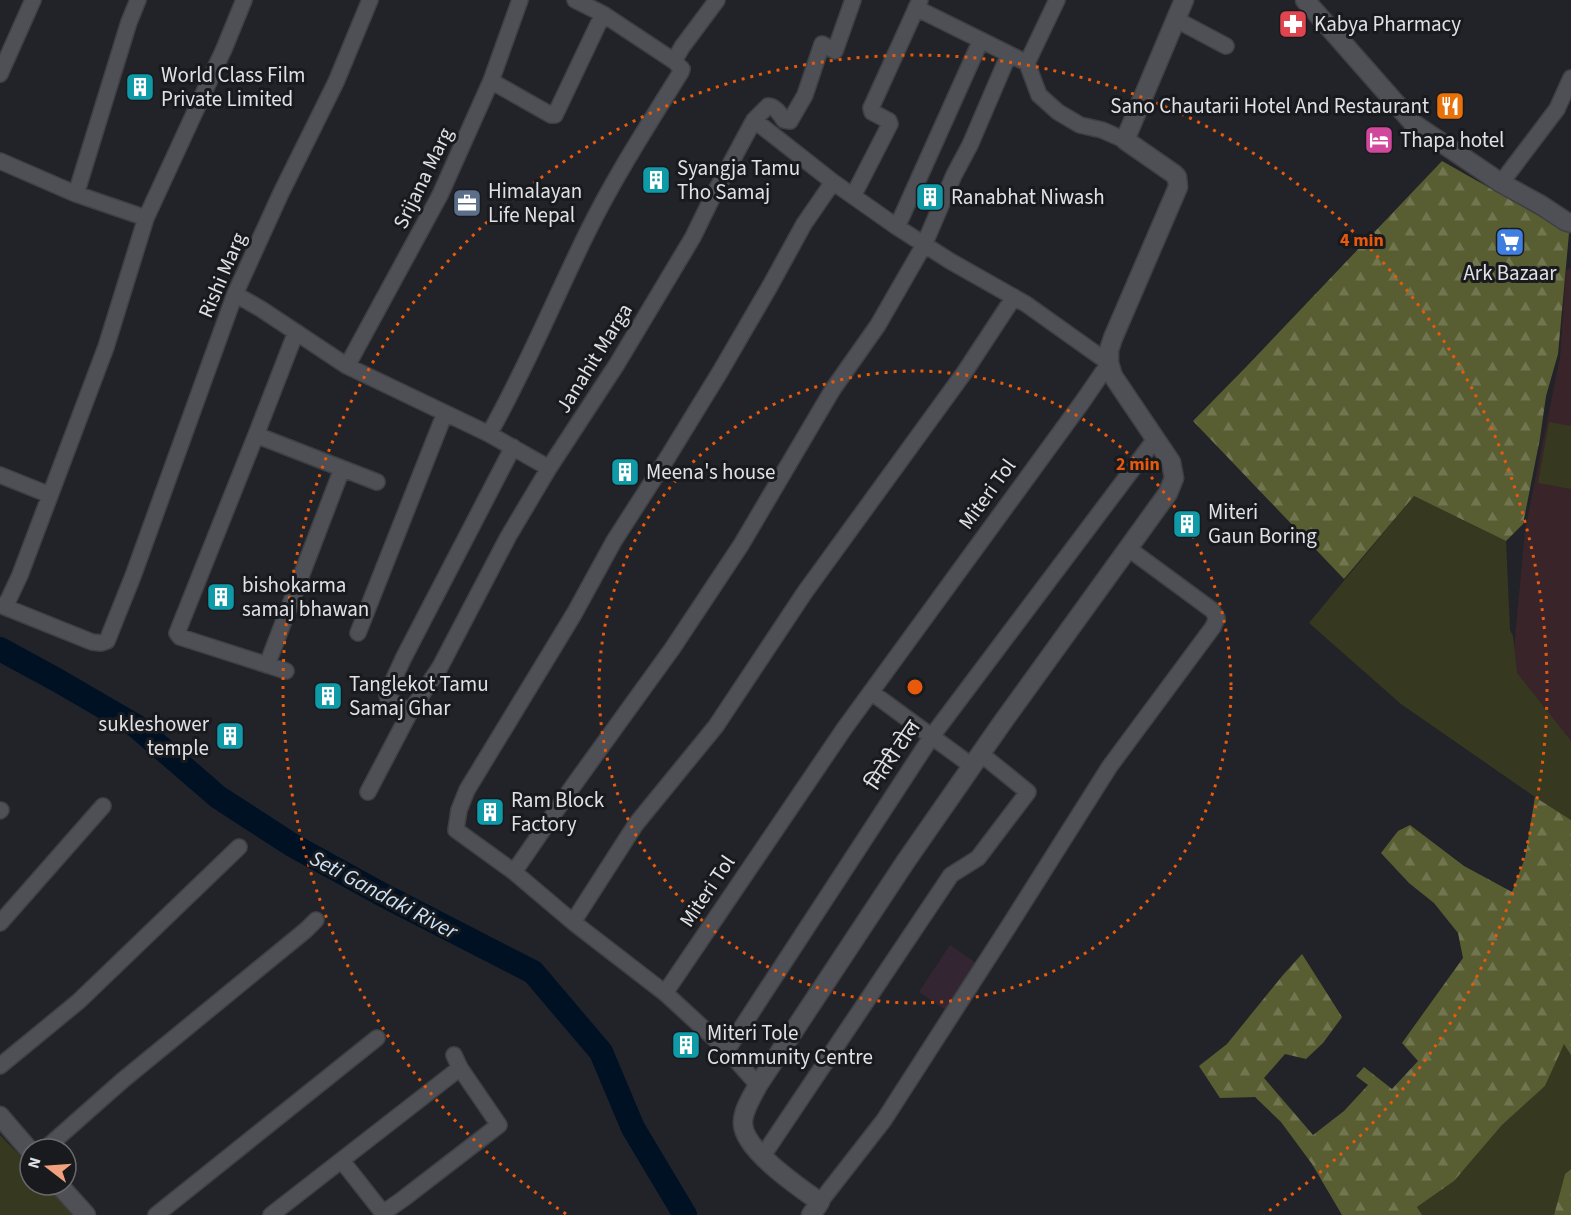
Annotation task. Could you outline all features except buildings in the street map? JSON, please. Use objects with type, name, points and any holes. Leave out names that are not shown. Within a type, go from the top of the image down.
[{"type":"main road","points":[[1125,140],[1184,0]]},
{"type":"main road","points":[[1305,0],[1414,124],[1501,183],[1571,223]]},
{"type":"main road","name":"Miteri Tol","points":[[1109,363],[1109,350],[1116,329],[1178,187],[1177,177],[1174,174],[1125,140]]},
{"type":"main road","points":[[816,1208],[803,1190],[762,1157],[748,1140],[743,1124],[747,1106],[758,1085],[906,861],[1129,549],[1168,493],[1174,478],[1171,462],[1113,376],[1109,363]]},
{"type":"main road","points":[[0,1116],[18,1137]]},
{"type":"main road","points":[[70,1197],[86,1215]]},
{"type":"street","points":[[0,74],[33,0]]},
{"type":"street","points":[[76,194],[129,22],[138,0]]},
{"type":"street","points":[[2,606],[20,575],[106,347],[146,218],[225,49],[244,0]]},
{"type":"street","name":"Rishi Marg","points":[[2,606],[92,642],[105,643],[107,641],[133,576],[235,294],[281,193],[336,82],[370,0]]},
{"type":"street","name":"Srijana Marg","points":[[347,366],[440,195],[491,81],[520,0]]},
{"type":"street","points":[[489,434],[506,405],[598,211],[682,69],[674,61],[603,14],[575,0]]},
{"type":"street","points":[[674,61],[717,0]]},
{"type":"street","points":[[853,0],[835,51],[822,44],[805,95],[790,121],[784,120],[771,105],[754,120],[853,196],[950,261],[1026,304],[1109,363]]},
{"type":"street","points":[[1027,63],[1057,0]]},
{"type":"street","points":[[853,196],[890,124],[889,121],[872,112],[871,108],[918,4],[1027,63],[1040,95],[1058,112],[1080,125],[1102,130],[1125,140]]},
{"type":"street","points":[[491,81],[551,115],[555,115],[603,14]]},
{"type":"street","points":[[1175,19],[1226,46]]},
{"type":"street","points":[[897,226],[981,40]]},
{"type":"street","points":[[514,872],[672,649],[741,545],[833,389],[878,325],[924,244],[1010,54]]},
{"type":"street","points":[[1501,183],[1557,109],[1571,78]]},
{"type":"street","name":"Janahit Marga","points":[[368,792],[410,712],[440,668],[508,537],[549,468],[617,364],[693,237],[754,120]]},
{"type":"street","points":[[0,161],[76,194],[146,218]]},
{"type":"street","points":[[758,1085],[727,1050],[665,993],[573,922],[514,872],[456,830],[459,810],[467,790],[574,614],[614,541],[720,372],[804,224],[833,182]]},
{"type":"street","points":[[235,294],[347,366],[489,434],[549,468]]},
{"type":"street","points":[[573,922],[636,824],[716,726],[805,592],[964,373],[1014,297]]},
{"type":"street","points":[[286,671],[180,637],[177,633],[296,332]]},
{"type":"street","name":"Miteri Tol","points":[[665,993],[871,692],[1109,363]]},
{"type":"street","points":[[358,633],[445,413]]},
{"type":"street","points":[[256,435],[377,482]]},
{"type":"street","name":"मितेरी टोल","points":[[727,1050],[932,736],[1156,438]]},
{"type":"street","points":[[410,712],[388,699],[387,694],[513,447]]},
{"type":"street","points":[[267,665],[342,469]]},
{"type":"street","points":[[0,475],[50,495]]},
{"type":"street","points":[[816,1208],[884,1120],[1110,766],[1213,627],[1217,618],[1212,610],[1129,549]]},
{"type":"street","points":[[762,1157],[951,875],[978,858],[1028,792],[977,760],[932,736],[871,692]]},
{"type":"street","points":[[0,923],[102,806]]},
{"type":"street","points":[[0,1066],[79,1001],[238,847]]},
{"type":"street","points":[[59,1137],[123,1080],[316,920]]},
{"type":"street","points":[[156,1215],[377,1038]]},
{"type":"street","points":[[271,1215],[342,1161],[457,1062],[499,1125],[383,1213],[342,1161]]},
{"type":"shaded area","points":[[1571,267],[1571,792],[1512,670],[1525,530],[1560,357],[1566,271]]},
{"type":"shaded area","points":[[950,945],[980,966],[949,1012],[919,992]]},
{"type":"green space","points":[[1442,161],[1569,233],[1558,354],[1546,396],[1523,524],[1506,541],[1414,496],[1344,579],[1193,421]]},
{"type":"green space","points":[[1549,422],[1571,426],[1571,489],[1538,483]]},
{"type":"green space","points":[[1414,496],[1506,541],[1510,630],[1513,636],[1517,673],[1571,741],[1571,820],[1401,704],[1309,623]]},
{"type":"green space","points":[[1535,797],[1571,820],[1571,1055],[1564,1044],[1545,1086],[1502,1125],[1454,1181],[1417,1207],[1422,1215],[1342,1215],[1312,1164],[1281,1122],[1255,1097],[1220,1098],[1199,1066],[1227,1044],[1302,954],[1342,1017],[1323,1043],[1306,1059],[1285,1054],[1264,1078],[1313,1135],[1344,1111],[1368,1085],[1356,1076],[1364,1067],[1392,1089],[1418,1061],[1402,1043],[1463,958],[1458,933],[1434,903],[1409,883],[1381,853],[1398,831],[1410,825],[1464,866],[1512,892],[1525,858]]},
{"type":"green space","points":[[1564,1043],[1571,1055],[1571,1169],[1565,1174],[1554,1215],[1422,1215],[1417,1207],[1454,1181],[1502,1125],[1545,1086]]},
{"type":"green space","points":[[0,1135],[18,1154],[18,1197],[59,1197],[75,1215],[0,1215]]},
{"type":"green space","points":[[1571,1169],[1571,1215],[1554,1215],[1565,1174]]},
{"type":"waterway","name":"Seti Gandaki River","points":[[0,649],[136,726],[218,797],[292,845],[383,895],[533,972],[601,1052],[633,1128],[685,1215]]},
{"type":"place","name":"Kabya Pharmacy","points":[[1293,24]]},
{"type":"place","name":"World Class Film Private Limited","points":[[140,87]]},
{"type":"place","name":"Sano Chautarii Hotel And Restaurant","points":[[1450,106]]},
{"type":"place","name":"Thapa hotel","points":[[1379,140]]},
{"type":"place","name":"Syangja Tamu Tho Samaj","points":[[656,180]]},
{"type":"place","name":"Ranabhat Niwash","points":[[930,197]]},
{"type":"place","name":"Himalayan Life Nepal","points":[[467,203]]},
{"type":"place","name":"Ark Bazaar","points":[[1510,242]]},
{"type":"place","name":"Meena's house","points":[[625,472]]},
{"type":"place","name":"Miteri Gaun Boring","points":[[1187,524]]},
{"type":"place","name":"bishokarma samaj bhawan","points":[[221,597]]},
{"type":"place","name":"Tanglekot Tamu Samaj Ghar","points":[[328,696]]},
{"type":"place","name":"sukleshower temple","points":[[230,736]]},
{"type":"place","name":"Ram Block Factory","points":[[490,812]]},
{"type":"place","name":"Miteri Tole Community Centre","points":[[686,1045]]}]
